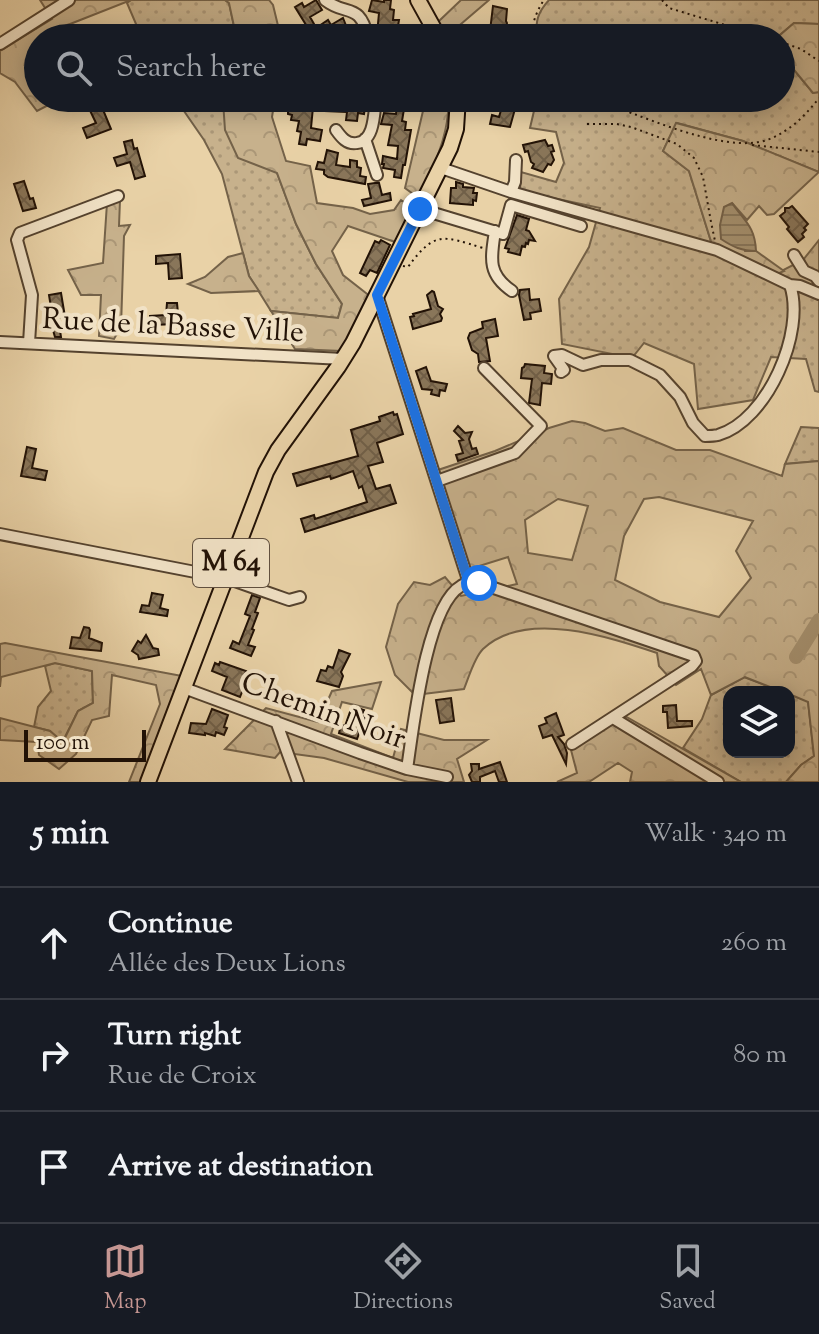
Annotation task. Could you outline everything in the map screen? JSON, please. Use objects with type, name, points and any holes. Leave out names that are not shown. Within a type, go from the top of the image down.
[{"type":"main road","points":[[418,0],[431,24]]},
{"type":"main road","name":"M 64","points":[[148,782],[271,462],[343,359],[441,168],[456,129],[457,112]]},
{"type":"street","points":[[31,24],[69,0]]},
{"type":"street","points":[[325,0],[357,13],[364,24]]},
{"type":"street","points":[[0,44],[24,29]]},
{"type":"street","points":[[336,130],[343,139],[358,143],[365,139],[374,112]]},
{"type":"street","points":[[365,139],[377,175]]},
{"type":"street","points":[[511,192],[515,182],[516,160]]},
{"type":"street","points":[[441,168],[511,192],[717,250],[790,285],[819,294]]},
{"type":"street","points":[[29,343],[32,295],[17,240],[20,233],[118,196]]},
{"type":"street","points":[[420,209],[503,234],[511,205],[581,226]]},
{"type":"street","points":[[495,231],[491,263],[500,281],[512,291]]},
{"type":"street","points":[[794,255],[804,271],[819,281]]},
{"type":"street","points":[[561,372],[564,370],[554,356],[562,355],[583,365],[601,360],[630,360],[660,375],[680,397],[693,423],[705,436],[718,435],[758,408],[772,386],[791,334],[793,312],[790,285]]},
{"type":"street","points":[[377,295],[469,583]]},
{"type":"street","name":"Rue de la Basse Ville","points":[[0,342],[343,359]]},
{"type":"street","points":[[437,481],[515,453],[541,426],[484,368]]},
{"type":"street","points":[[0,534],[226,578],[289,600],[300,597]]},
{"type":"street","points":[[407,769],[417,698],[432,632],[452,594],[469,583],[485,585],[694,656],[696,661],[692,666],[572,744]]},
{"type":"street","name":"Chemin Noir","points":[[184,688],[407,769],[447,777]]},
{"type":"street","points":[[613,718],[716,780]]},
{"type":"street","points":[[276,721],[298,782]]},
{"type":"path","points":[[534,24],[544,0]]},
{"type":"path","points":[[662,0],[669,8],[722,24]]},
{"type":"path","points":[[795,47],[819,61]]},
{"type":"path","points":[[747,144],[786,132],[819,98]]},
{"type":"path","points":[[630,112],[722,141],[819,152]]},
{"type":"path","points":[[587,124],[631,127],[677,144],[694,158],[703,177],[717,250]]},
{"type":"path","points":[[392,264],[408,267],[433,240],[447,237],[492,250]]},
{"type":"green space","points":[[40,0],[131,0],[70,24],[44,24],[52,19]]},
{"type":"green space","points":[[131,0],[225,0],[229,3],[234,24],[136,24],[127,3]]},
{"type":"green space","points":[[225,0],[269,0],[278,24],[234,24],[229,3]]},
{"type":"green space","points":[[461,0],[489,0],[461,24],[438,22]]},
{"type":"green space","points":[[549,0],[819,0],[819,24],[537,24]]},
{"type":"green space","points":[[793,24],[819,24],[819,92],[813,93],[795,71]]},
{"type":"green space","points":[[24,36],[24,94],[15,82],[0,73],[0,51]]},
{"type":"green space","points":[[795,71],[813,93],[819,92],[819,172],[743,141],[677,123],[663,151],[689,171],[714,251],[768,278],[803,260],[819,240],[819,392],[815,391],[806,359],[771,357],[753,400],[698,409],[694,364],[644,343],[632,358],[562,344],[559,299],[589,247],[600,208],[520,191],[521,172],[556,182],[564,163],[556,132],[530,128],[534,112],[795,112]]},
{"type":"green space","points":[[185,112],[231,112],[277,173],[296,224],[316,264],[342,304],[338,318],[271,311],[249,276],[222,174]]},
{"type":"green space","points":[[224,112],[273,112],[286,161],[310,166],[317,203],[353,208],[370,214],[394,210],[401,200],[413,208],[395,242],[348,226],[332,251],[343,275],[371,297],[342,351],[295,349],[271,311],[338,318],[342,304],[316,264],[296,224],[277,173],[238,158],[225,130]]},
{"type":"green space","points":[[423,112],[448,112],[440,150],[420,199],[405,188]]},
{"type":"green space","points":[[676,123],[743,141],[819,172],[774,214],[767,215],[759,206],[747,220],[732,203],[745,251],[756,251],[784,271],[768,278],[714,251],[689,171],[663,151]]},
{"type":"green space","points":[[120,200],[119,226],[130,225],[124,236],[121,327],[114,339],[99,336],[101,295],[81,295],[68,270],[103,263],[107,203]]},
{"type":"green space","points":[[243,253],[249,276],[259,291],[211,293],[188,284],[205,277],[228,257]]},
{"type":"green space","points":[[572,421],[605,431],[623,428],[676,450],[710,450],[782,476],[785,464],[819,461],[819,782],[786,782],[814,756],[808,702],[795,697],[795,686],[768,686],[745,677],[711,695],[701,669],[676,685],[659,666],[657,653],[592,634],[544,628],[521,630],[501,637],[480,653],[464,689],[415,695],[395,675],[386,647],[398,604],[414,582],[430,585],[445,577],[461,596],[517,584],[508,557],[460,572],[429,473]],"holes":[[[659,497],[753,521],[736,551],[751,578],[719,617],[660,602],[615,580],[624,536],[644,499]],[[558,499],[588,506],[572,560],[528,553],[525,520]]]},
{"type":"green space","points":[[801,427],[819,428],[819,461],[785,464]]},
{"type":"green space","points":[[0,644],[182,676],[142,782],[129,782],[160,704],[156,685],[112,675],[109,716],[92,720],[76,754],[59,769],[39,755],[37,742],[0,740],[0,718],[50,731],[63,742],[78,711],[93,703],[92,671],[55,663],[1,677],[0,687]]},
{"type":"green space","points":[[55,663],[92,671],[93,703],[78,711],[62,743],[50,731],[34,727],[38,707],[51,691],[45,666]]},
{"type":"green space","points":[[744,677],[767,686],[728,686]]},
{"type":"green space","points":[[381,682],[372,709],[342,702],[331,734],[393,758],[401,729],[444,740],[487,740],[457,759],[464,782],[408,782],[324,758],[280,752],[275,758],[225,749],[266,708],[318,722],[332,691]]},
{"type":"green space","points":[[723,688],[723,758],[795,758],[795,696],[808,701],[814,756],[786,782],[741,782],[683,748],[702,719],[711,695]]},
{"type":"green space","points":[[625,716],[741,782],[630,782],[632,772],[618,763],[589,782],[557,782],[577,773],[571,750]]},
{"type":"shaded area","points":[[732,203],[751,230],[756,251],[738,248],[721,239],[724,207]]},
{"type":"building","points":[[316,0],[322,10],[310,17],[314,24],[306,24],[295,7],[302,3],[304,7]]},
{"type":"building","points":[[372,0],[391,0],[393,20],[399,20],[398,24],[378,24],[379,13],[369,11]]},
{"type":"building","points":[[493,6],[507,9],[507,24],[491,24]]},
{"type":"building","points":[[91,112],[104,112],[111,129],[87,138],[83,128],[96,123]]},
{"type":"building","points":[[313,112],[311,128],[322,130],[320,141],[307,139],[306,145],[299,144],[299,121],[291,120],[292,115],[288,114]]},
{"type":"building","points":[[347,112],[364,112],[358,113],[357,121],[346,120]]},
{"type":"building","points":[[404,112],[405,130],[411,130],[401,178],[394,177],[395,170],[383,168],[382,164],[383,156],[397,159],[398,146],[388,145],[392,125],[381,124],[384,113]]},
{"type":"building","points":[[500,112],[514,112],[510,127],[490,124],[492,115],[499,117]]},
{"type":"building","points":[[132,140],[145,176],[135,179],[130,162],[117,166],[114,158],[127,154],[124,142]]},
{"type":"building","points":[[545,140],[548,146],[552,145],[554,160],[543,172],[532,168],[534,164],[523,145]]},
{"type":"building","points":[[327,150],[338,153],[336,165],[350,167],[350,160],[357,161],[357,167],[361,168],[360,176],[366,177],[365,184],[328,177],[324,170],[316,169],[318,162],[324,163]]},
{"type":"building","points":[[24,181],[36,208],[23,211],[14,184]]},
{"type":"building","points":[[456,182],[463,184],[463,187],[474,188],[473,193],[477,193],[473,205],[450,203],[451,188],[456,188]]},
{"type":"building","points":[[379,183],[382,195],[390,193],[391,200],[364,206],[362,200],[371,198],[368,184]]},
{"type":"building","points":[[792,206],[808,224],[802,234],[804,237],[798,242],[780,216],[785,208]]},
{"type":"building","points":[[517,215],[529,219],[526,230],[535,241],[529,240],[525,247],[522,246],[520,255],[505,248]]},
{"type":"building","points":[[381,240],[390,245],[377,273],[370,270],[366,276],[360,273],[375,241],[379,243]]},
{"type":"building","points":[[180,254],[182,278],[169,279],[168,263],[156,264],[156,256]]},
{"type":"building","points":[[529,289],[530,300],[539,299],[541,311],[530,313],[531,319],[524,320],[519,295],[520,290]]},
{"type":"building","points":[[432,291],[438,306],[443,309],[441,321],[413,329],[410,317],[431,309],[427,295]]},
{"type":"building","points":[[61,293],[65,317],[58,318],[61,337],[55,337],[50,320],[53,320],[49,295]]},
{"type":"building","points":[[167,303],[177,303],[179,324],[150,325],[150,316],[166,315]]},
{"type":"building","points":[[495,319],[498,336],[486,338],[490,361],[479,362],[478,354],[472,350],[468,338],[470,333],[483,328],[482,322]]},
{"type":"building","points":[[525,364],[545,366],[544,373],[552,374],[551,384],[542,383],[540,405],[529,403],[532,379],[521,378]]},
{"type":"building","points":[[426,367],[431,381],[447,384],[445,391],[440,390],[439,396],[431,394],[432,390],[422,389],[416,371]]},
{"type":"building","points":[[393,412],[397,414],[403,434],[377,443],[383,462],[368,466],[376,489],[390,485],[396,503],[305,532],[301,519],[314,515],[315,519],[367,502],[353,471],[297,486],[293,474],[358,456],[351,430],[380,421],[379,417]]},
{"type":"building","points":[[458,426],[465,433],[472,432],[469,439],[472,449],[476,448],[478,454],[458,461],[456,455],[463,453],[459,441],[463,440],[454,431]]},
{"type":"building","points":[[27,447],[36,449],[32,468],[47,471],[45,480],[21,476]]},
{"type":"building","points":[[152,593],[163,595],[160,608],[168,610],[167,616],[140,612],[142,605],[149,606]]},
{"type":"building","points":[[252,595],[260,598],[248,645],[255,647],[251,656],[230,648],[233,641],[239,644],[250,616],[245,614]]},
{"type":"building","points":[[84,627],[90,630],[89,638],[102,643],[101,651],[70,648],[72,637],[80,638]]},
{"type":"building","points":[[146,635],[153,648],[158,649],[159,655],[139,659],[132,651]]},
{"type":"building","points":[[339,650],[350,654],[341,672],[343,676],[339,687],[317,681],[321,670],[326,671],[328,666],[333,668]]},
{"type":"building","points":[[220,662],[246,671],[244,675],[248,677],[240,697],[222,690],[227,677],[212,671],[215,663],[219,665]]},
{"type":"building","points":[[451,698],[454,721],[440,723],[436,700]]},
{"type":"building","points":[[676,705],[677,721],[692,721],[692,726],[668,728],[667,712],[663,712],[663,706]]},
{"type":"building","points":[[355,707],[364,710],[362,715],[365,717],[357,739],[339,733],[341,725],[345,726]]},
{"type":"building","points":[[212,709],[228,715],[224,735],[216,732],[215,736],[189,733],[191,723],[206,724]]},
{"type":"building","points":[[556,713],[564,735],[558,737],[567,753],[566,764],[552,735],[543,738],[539,726],[547,723],[545,718]]},
{"type":"building","points":[[500,762],[507,782],[499,782],[495,771],[480,777],[480,782],[472,782],[469,775],[471,764],[479,764],[479,769]]},
{"type":"waterway","points":[[796,657],[819,620]]},
{"type":"route","points":[[420,209],[377,295],[469,583],[479,583]]}]
